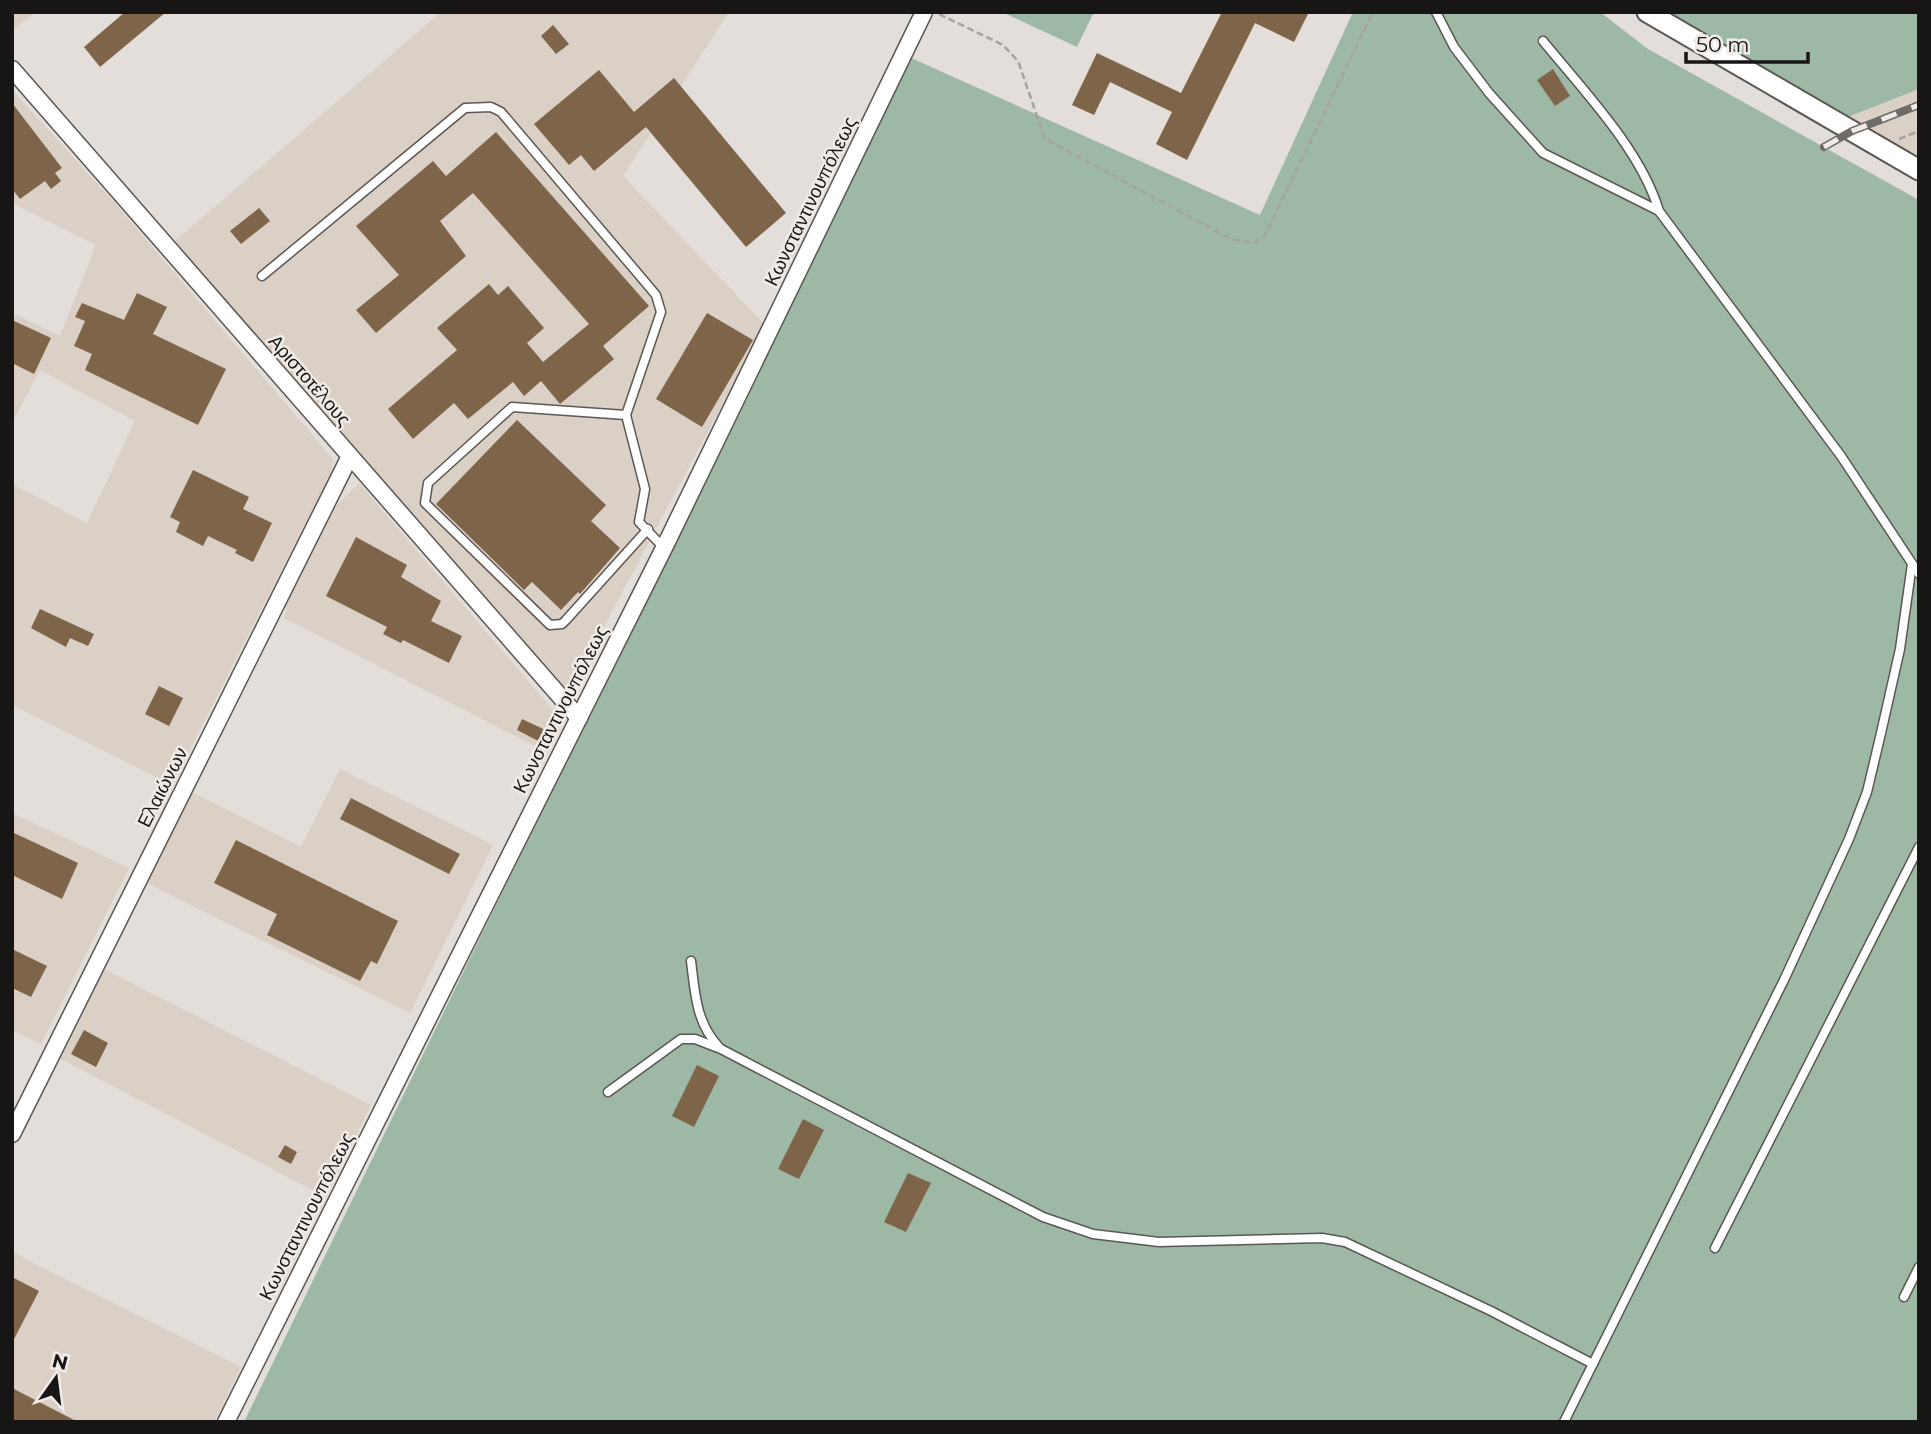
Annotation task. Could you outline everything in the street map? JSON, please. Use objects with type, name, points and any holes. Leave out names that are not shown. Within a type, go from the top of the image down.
[{"type":"street","name":"Κωνσταντινουπόλεως","points":[[226,1422],[664,548],[924,12]]},
{"type":"street","points":[[1647,12],[1919,170]]},
{"type":"street","name":"Αριστοτέλους","points":[[12,69],[349,458],[579,718]]},
{"type":"street","name":"Ελαιώνων","points":[[12,1134],[349,458]]},
{"type":"lane","points":[[1436,12],[1454,47],[1489,93],[1543,153],[1659,211]]},
{"type":"lane","points":[[1543,41],[1594,102],[1646,178],[1659,211],[1841,456],[1919,574]]},
{"type":"lane","points":[[261,276],[465,108],[491,107],[501,112],[656,295],[661,313],[626,415],[645,489],[639,522],[664,548]]},
{"type":"lane","points":[[626,415],[512,407],[428,484],[425,503],[550,625],[557,626],[566,620],[648,530]]},
{"type":"lane","points":[[1564,1422],[1784,980],[1849,839],[1867,792],[1881,733],[1900,649],[1912,564]]},
{"type":"lane","points":[[1715,1248],[1919,848]]},
{"type":"lane","points":[[691,961],[697,1006],[706,1033],[721,1049]]},
{"type":"lane","points":[[608,1092],[681,1039],[695,1039],[721,1049],[1043,1217],[1093,1234],[1159,1242],[1322,1238],[1345,1242],[1492,1311],[1592,1364]]},
{"type":"lane","points":[[1904,1297],[1919,1267]]},
{"type":"path","points":[[935,12],[1003,45],[1018,61],[1045,139],[1231,239],[1254,243],[1264,237],[1373,12]]},
{"type":"shaded area","points":[[12,12],[37,12],[12,30]]},
{"type":"shaded area","points":[[441,12],[729,12],[623,176],[765,325],[562,705],[168,247]]},
{"type":"shaded area","points":[[1919,89],[1919,154],[1913,155],[1848,117]]},
{"type":"shaded area","points":[[12,90],[114,202],[333,459],[331,472],[172,785],[12,705],[12,484],[87,523],[135,421],[40,370],[12,423],[12,313],[60,336],[96,245],[12,203]]},
{"type":"shaded area","points":[[359,483],[554,711],[547,752],[284,618],[287,609],[281,606],[327,515]]},
{"type":"shaded area","points":[[340,769],[493,845],[410,1013],[146,883],[191,792],[301,847]]},
{"type":"shaded area","points":[[12,813],[129,868],[41,1044],[12,1030]]},
{"type":"shaded area","points":[[102,968],[371,1105],[326,1197],[57,1057]]},
{"type":"shaded area","points":[[12,1252],[241,1367],[214,1422],[12,1422]]},
{"type":"green space","points":[[1002,12],[1094,12],[1077,47]]},
{"type":"green space","points":[[1353,12],[1600,12],[1648,49],[1919,200],[1919,1422],[244,1422],[909,57],[1260,215]]},
{"type":"green space","points":[[1662,12],[1919,12],[1919,89],[1848,117]]},
{"type":"building","points":[[125,12],[166,12],[100,67],[84,47]]},
{"type":"building","points":[[1222,12],[1309,12],[1294,42],[1255,23],[1187,160],[1156,144],[1172,112],[1110,82],[1094,115],[1072,105],[1097,53],[1181,93]]},
{"type":"building","points":[[553,25],[569,44],[556,54],[541,36]]},
{"type":"building","points":[[1553,69],[1570,96],[1555,106],[1537,80]]},
{"type":"building","points":[[599,70],[634,112],[674,78],[786,213],[746,247],[646,127],[594,171],[581,155],[569,165],[534,124]]},
{"type":"building","points":[[12,103],[62,168],[55,173],[61,181],[51,189],[45,181],[20,199],[12,189]]},
{"type":"building","points":[[496,132],[649,306],[603,346],[614,359],[560,404],[541,381],[524,396],[513,382],[468,419],[454,403],[413,439],[388,409],[457,350],[437,328],[489,284],[498,295],[508,286],[544,328],[527,343],[543,362],[589,324],[473,193],[440,221],[466,256],[376,333],[356,310],[399,275],[356,226],[433,161],[446,176]]},
{"type":"building","points":[[259,208],[270,221],[241,244],[230,231]]},
{"type":"building","points":[[137,293],[167,307],[153,334],[226,369],[198,425],[85,370],[92,354],[74,346],[85,321],[75,317],[82,303],[124,320]]},
{"type":"building","points":[[707,313],[753,340],[702,427],[656,399]]},
{"type":"building","points":[[12,320],[51,338],[34,374],[12,363]]},
{"type":"building","points":[[517,420],[606,505],[591,521],[620,548],[580,594],[578,592],[561,610],[532,582],[524,590],[436,504]]},
{"type":"building","points":[[193,470],[249,497],[243,509],[272,523],[253,562],[235,553],[237,550],[208,536],[203,546],[176,532],[180,522],[170,517]]},
{"type":"building","points":[[356,537],[407,565],[401,577],[441,601],[431,621],[462,636],[449,663],[403,640],[401,643],[383,634],[387,627],[326,596]]},
{"type":"building","points":[[40,609],[94,634],[88,646],[70,638],[66,647],[31,628]]},
{"type":"building","points":[[159,686],[183,698],[169,726],[145,714]]},
{"type":"building","points":[[522,719],[554,734],[548,746],[517,730]]},
{"type":"building","points":[[351,798],[460,854],[449,874],[340,819]]},
{"type":"building","points":[[12,832],[78,863],[62,899],[12,875]]},
{"type":"building","points":[[236,840],[398,921],[377,964],[371,961],[360,981],[267,935],[277,914],[214,883]]},
{"type":"building","points":[[12,949],[47,966],[31,997],[12,988]]},
{"type":"building","points":[[84,1030],[108,1043],[96,1067],[71,1054]]},
{"type":"building","points":[[697,1065],[719,1076],[694,1127],[672,1116]]},
{"type":"building","points":[[803,1119],[824,1130],[799,1179],[778,1169]]},
{"type":"building","points":[[285,1145],[297,1152],[291,1164],[278,1157]]},
{"type":"building","points":[[908,1173],[931,1183],[906,1232],[884,1222]]},
{"type":"building","points":[[12,1277],[39,1291],[12,1343]]},
{"type":"building","points":[[12,1388],[78,1422],[12,1422]]},
{"type":"railway","points":[[1824,147],[1852,131],[1919,105]]}]
